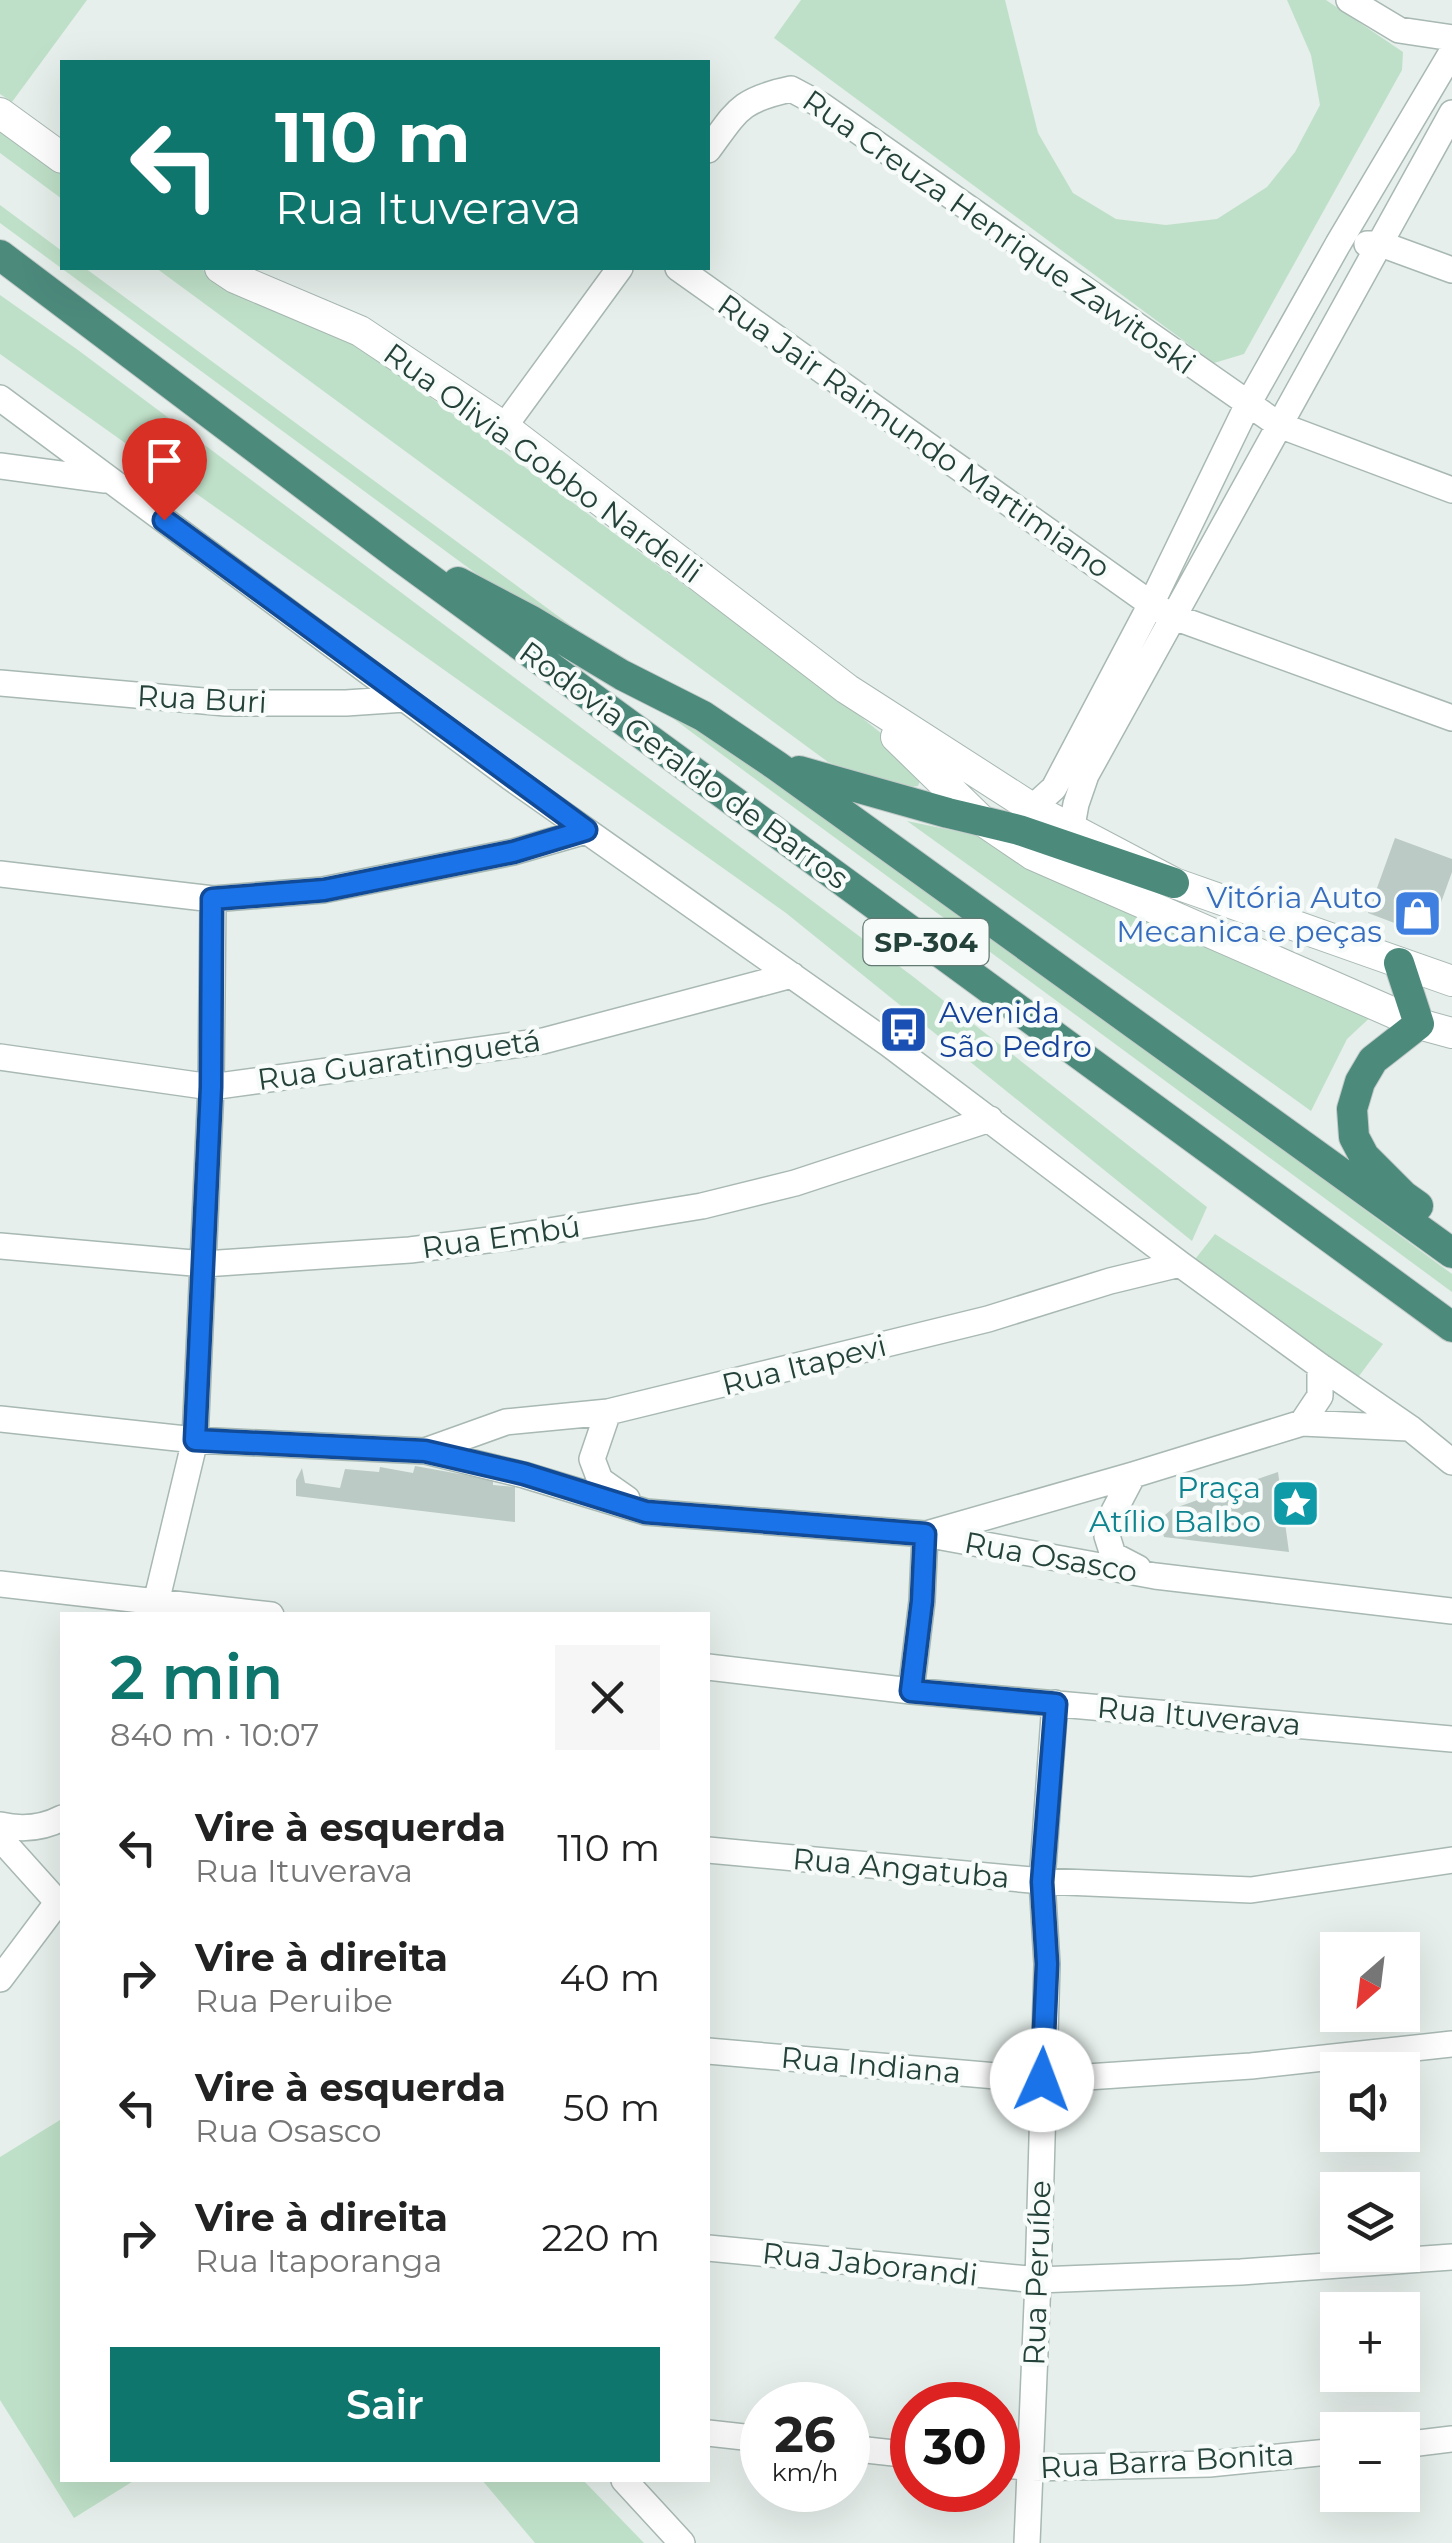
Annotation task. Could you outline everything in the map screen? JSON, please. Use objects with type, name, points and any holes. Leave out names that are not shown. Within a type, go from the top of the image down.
[{"type":"highway","name":"Rodovia Geraldo de Barros","points":[[0,254],[400,558],[1452,1327]]},
{"type":"highway","name":"Rodovia Geraldo de Barros","points":[[400,558],[490,598],[622,675],[704,716],[1452,1253]]},
{"type":"highway","points":[[778,766],[1019,830],[1174,883]]},
{"type":"highway","points":[[1399,962],[1419,1024],[1373,1060],[1366,1071],[1352,1109],[1354,1136],[1364,1156],[1404,1196],[1452,1232]]},
{"type":"street","points":[[1350,0],[1398,30],[1452,38]]},
{"type":"street","points":[[1032,808],[1054,788],[1151,604],[1248,404],[1452,52]]},
{"type":"street","name":"Rua Creuza Henrique Zawitoski","points":[[710,147],[741,106],[790,88],[837,116],[1248,404]]},
{"type":"street","points":[[1071,830],[1086,775],[1452,113]]},
{"type":"street","points":[[0,114],[60,157]]},
{"type":"street","points":[[1338,244],[1381,244],[1452,270]]},
{"type":"street","name":"Rua Olivia Gobbo Nardelli","points":[[223,270],[360,331],[504,426],[847,690]]},
{"type":"street","points":[[504,426],[619,270]]},
{"type":"street","name":"Rua Jair Raimundo Martimiano","points":[[681,270],[1174,618],[1452,718]]},
{"type":"street","points":[[0,398],[405,699],[990,1119],[1180,1264],[1452,1462]]},
{"type":"street","points":[[1248,404],[1279,425],[1452,490]]},
{"type":"street","points":[[0,466],[110,480]]},
{"type":"street","name":"Rua Buri","points":[[0,683],[226,703],[405,699]]},
{"type":"street","points":[[847,690],[1032,808],[1174,883],[1452,982]]},
{"type":"street","points":[[847,690],[980,819],[1034,855],[1419,1024],[1452,1033]]},
{"type":"street","points":[[0,874],[212,899],[324,890],[513,852],[586,830]]},
{"type":"street","points":[[155,1608],[195,1440],[211,1087],[212,899]]},
{"type":"street","name":"Rua Guaratinguetá","points":[[0,1057],[211,1087],[543,1041],[792,975]]},
{"type":"street","name":"Rua Embú","points":[[0,1246],[204,1264],[410,1250],[512,1237],[702,1206],[796,1183],[990,1119]]},
{"type":"street","name":"Rua Itapevi","points":[[425,1451],[506,1422],[608,1412],[988,1319],[1180,1264]]},
{"type":"street","points":[[1302,1422],[1320,1396],[1320,1366]]},
{"type":"street","points":[[608,1412],[592,1458],[600,1480],[646,1512]]},
{"type":"street","name":"Rua Osasco","points":[[0,1419],[195,1440],[425,1451],[524,1474],[646,1512],[925,1534],[1155,1576],[1452,1610]]},
{"type":"street","points":[[911,1691],[925,1534],[1302,1422],[1410,1428]]},
{"type":"street","points":[[1133,1475],[1112,1515],[1107,1536],[1113,1555],[1155,1576]]},
{"type":"street","points":[[0,1584],[155,1608],[221,1612]]},
{"type":"street","name":"Rua Ituverava","points":[[710,1667],[911,1691],[1452,1738]]},
{"type":"street","name":"Rua Peruíbe","points":[[1026,2543],[1047,1964],[1042,1882],[1056,1704]]},
{"type":"street","points":[[0,1826],[48,1826],[60,1819]]},
{"type":"street","points":[[0,1838],[60,1905],[0,1978]]},
{"type":"street","name":"Rua Angatuba","points":[[710,1850],[1042,1882],[1251,1890],[1452,1860]]},
{"type":"street","name":"Rua Indiana","points":[[710,2051],[1042,2080],[1251,2066],[1452,2044]]},
{"type":"street","name":"Rua Jaborandi","points":[[710,2248],[1038,2280],[1241,2272],[1452,2257]]},
{"type":"street","points":[[710,2433],[740,2437]]},
{"type":"street","points":[[1420,2443],[1452,2439]]},
{"type":"street","name":"Rua Barra Bonita","points":[[1020,2467],[1210,2464],[1320,2454]]},
{"type":"street","points":[[626,2482],[682,2543]]},
{"type":"green space","points":[[0,0],[87,0],[12,102],[0,94]]},
{"type":"green space","points":[[801,0],[1005,0],[1038,133],[1073,193],[1116,219],[1166,225],[1217,219],[1267,187],[1295,152],[1320,105],[1311,55],[1287,0],[1326,0],[1403,52],[1402,70],[1244,354],[1214,363],[774,38]]},
{"type":"green space","points":[[0,126],[60,170],[60,198],[0,153]]},
{"type":"green space","points":[[0,205],[60,250],[60,267],[0,223]]},
{"type":"green space","points":[[64,270],[88,270],[1452,1274],[1452,1292]]},
{"type":"green space","points":[[159,270],[202,270],[322,326],[376,357],[845,704],[923,773],[918,786],[894,789],[828,762]]},
{"type":"green space","points":[[0,295],[911,975],[1207,1207],[1192,1241],[786,913],[0,354]]},
{"type":"green space","points":[[907,821],[975,835],[1064,885],[1376,1012],[1347,1039],[1311,1111]]},
{"type":"green space","points":[[1215,1234],[1383,1344],[1356,1380],[1192,1263]]},
{"type":"green space","points":[[60,2120],[60,2482],[132,2482],[74,2518],[0,2400],[0,2157]]},
{"type":"green space","points":[[484,2482],[585,2482],[644,2543],[535,2543]]},
{"type":"building","points":[[1395,838],[1452,859],[1452,872],[1429,936],[1368,913]]},
{"type":"building","points":[[415,1466],[515,1487],[515,1522],[296,1496],[296,1480],[302,1468],[305,1483],[340,1488],[345,1469],[379,1472],[380,1467],[413,1473]]},
{"type":"building","points":[[1278,1472],[1289,1552],[1164,1537],[1161,1524],[1172,1509]]},
{"type":"place","name":"Vitória Auto Mecanica e peças","points":[[1417,914]]},
{"type":"place","name":"Avenida São Pedro","points":[[904,1029]]},
{"type":"place","name":"Praça Atílio Balbo","points":[[1296,1504]]},
{"type":"route","points":[[164,520],[586,830],[513,852],[324,890],[212,899],[211,1087],[195,1440],[425,1451],[524,1474],[646,1512],[925,1534],[911,1691],[1056,1704],[1042,1882],[1047,1964],[1042,2080]]}]
